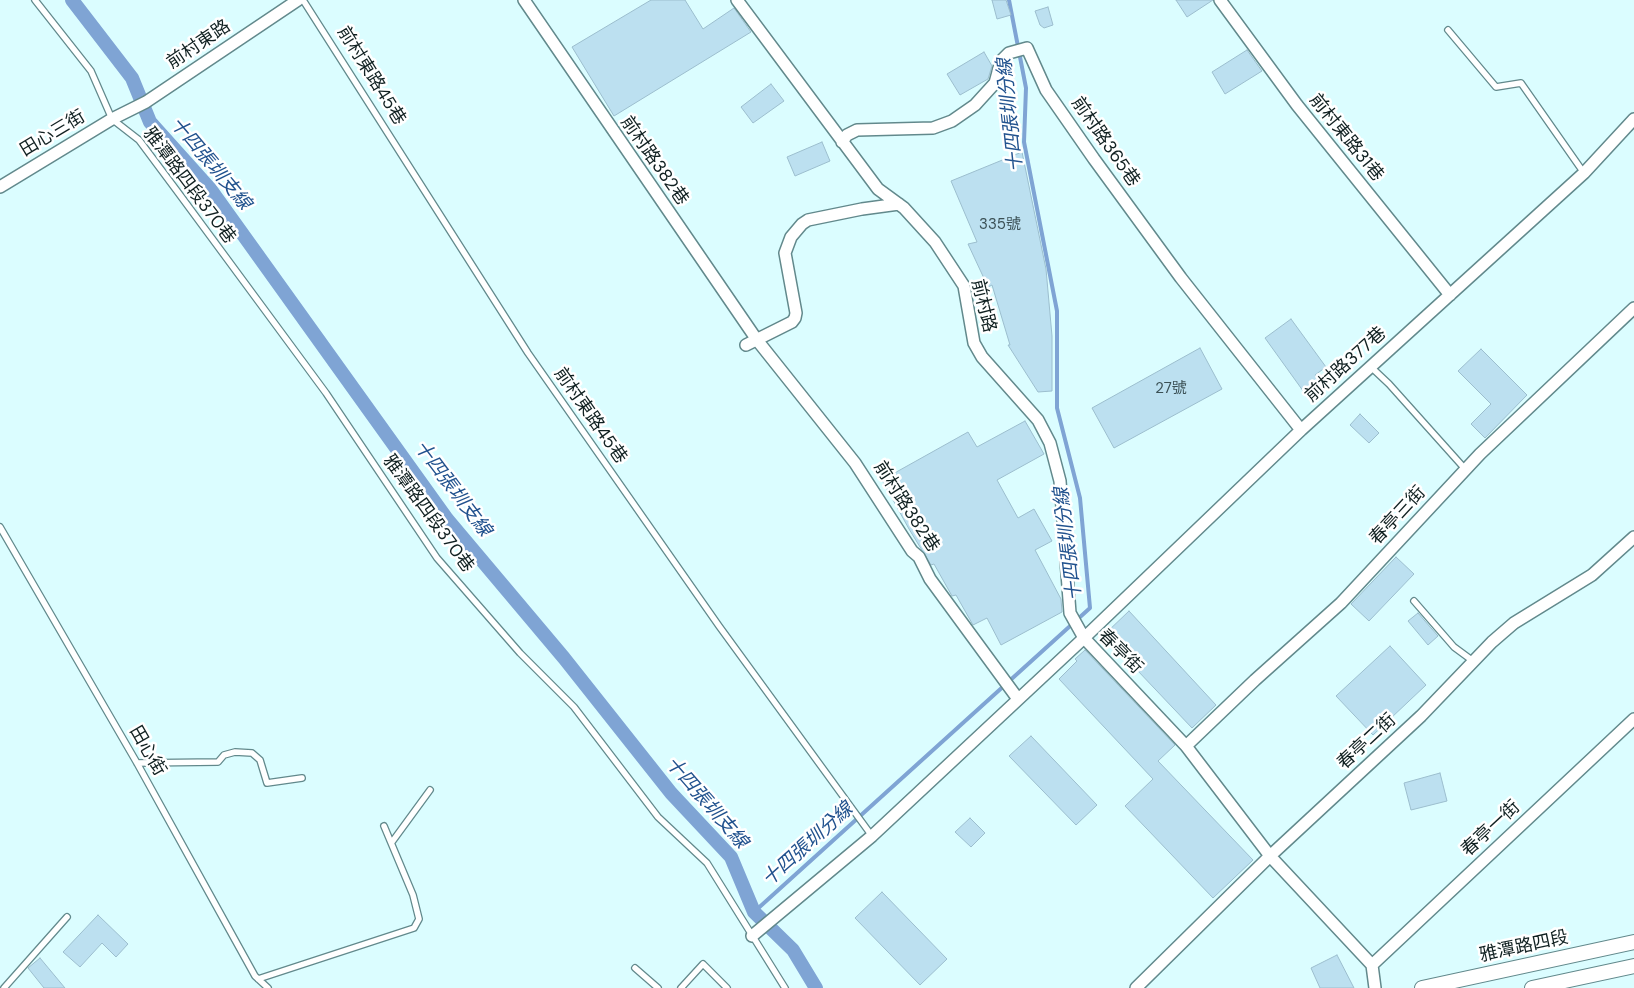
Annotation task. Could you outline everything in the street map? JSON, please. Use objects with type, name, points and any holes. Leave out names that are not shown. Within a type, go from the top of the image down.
[{"type":"street","name":"前村東路","points":[[126,113],[146,102],[298,0]]},
{"type":"street","name":"前村路382巷","points":[[524,0],[752,343],[855,463],[912,551],[919,557],[930,578],[1018,699]]},
{"type":"street","name":"前村路","points":[[737,0],[878,189],[898,204],[935,242],[964,286],[974,343],[982,357],[1038,420],[1050,442],[1060,481],[1070,613],[1084,638]]},
{"type":"street","name":"前村東路31巷","points":[[1220,0],[1297,105],[1450,295]]},
{"type":"street","name":"前村路365巷","points":[[842,142],[847,135],[857,130],[933,128],[952,121],[975,105],[995,83],[1001,60],[1009,52],[1027,48],[1046,90],[1094,158],[1181,278],[1301,430]]},
{"type":"street","name":"田心三街","points":[[0,187],[112,119],[126,113]]},
{"type":"street","name":"前村路377巷","points":[[1084,638],[1301,430],[1372,368],[1584,173],[1634,119]]},
{"type":"street","points":[[752,343],[792,322],[795,318],[796,313],[785,253],[791,237],[802,224],[808,220],[898,204]]},
{"type":"street","name":"春亭三街","points":[[1186,746],[1255,680],[1341,603],[1466,470],[1634,308]]},
{"type":"street","name":"春亭二街","points":[[1136,988],[1270,856],[1421,716],[1473,661],[1514,623],[1592,574],[1634,537]]},
{"type":"street","name":"春亭街","points":[[752,936],[872,836],[1084,638],[1186,746],[1270,856],[1372,966]]},
{"type":"street","name":"春亭一街","points":[[1372,966],[1634,719]]},
{"type":"street","name":"雅潭路四段","points":[[1422,988],[1634,942]]},
{"type":"street","points":[[1372,966],[1375,988]]},
{"type":"street","points":[[1532,988],[1634,966]]},
{"type":"lane","points":[[35,0],[91,71],[112,119]]},
{"type":"lane","name":"前村東路45巷","points":[[303,0],[528,353],[720,626],[872,836]]},
{"type":"lane","points":[[1448,30],[1496,87],[1521,83],[1584,173]]},
{"type":"lane","name":"雅潭路四段370巷","points":[[112,119],[139,140],[178,191],[326,393],[437,558],[520,654],[574,707],[658,818],[707,863],[785,988]]},
{"type":"lane","points":[[1372,368],[1389,384],[1466,470]]},
{"type":"lane","name":"田心街","points":[[0,526],[258,979],[268,988]]},
{"type":"lane","points":[[1414,600],[1454,647],[1473,661]]},
{"type":"lane","points":[[137,764],[218,762],[224,755],[252,753],[260,760],[267,783],[302,778]]},
{"type":"lane","points":[[392,842],[430,790]]},
{"type":"lane","points":[[258,979],[414,928],[419,919],[413,895],[384,826]]},
{"type":"lane","points":[[4,988],[67,917]]},
{"type":"lane","points":[[681,988],[703,964],[727,988]]},
{"type":"lane","points":[[635,968],[658,988]]},
{"type":"building","points":[[651,0],[685,0],[703,29],[734,8],[751,32],[614,116],[572,47]]},
{"type":"building","points":[[992,0],[1006,0],[1011,15],[997,19]]},
{"type":"building","points":[[1176,0],[1213,0],[1187,17]]},
{"type":"building","points":[[1048,7],[1053,25],[1044,28],[1040,25],[1035,11]]},
{"type":"building","points":[[1247,50],[1262,71],[1225,94],[1212,72]]},
{"type":"building","points":[[984,52],[992,66],[988,79],[960,95],[947,74]]},
{"type":"building","points":[[771,84],[784,101],[753,123],[741,107]]},
{"type":"building","points":[[822,142],[830,161],[795,176],[787,157]]},
{"type":"building","points":[[1022,152],[1046,269],[1052,336],[1052,391],[1038,392],[1008,345],[1010,345],[992,285],[988,287],[968,244],[977,242],[951,181]]},
{"type":"building","points":[[1291,319],[1326,367],[1315,375],[1322,384],[1306,395],[1265,338]]},
{"type":"building","points":[[1200,348],[1222,389],[1114,448],[1092,408]]},
{"type":"building","points":[[1481,349],[1527,395],[1485,438],[1471,424],[1491,404],[1458,371]]},
{"type":"building","points":[[1360,414],[1379,433],[1369,443],[1350,425]]},
{"type":"building","points":[[1025,421],[1044,454],[997,480],[1018,518],[1034,509],[1052,541],[1035,550],[1061,599],[1062,612],[1001,645],[987,618],[973,625],[956,595],[952,596],[934,564],[931,565],[909,529],[882,480],[968,432],[977,447]]},
{"type":"building","points":[[1396,557],[1414,574],[1369,621],[1351,604]]},
{"type":"building","points":[[1129,611],[1216,705],[1192,728],[1137,670],[1139,668],[1106,633]]},
{"type":"building","points":[[1418,613],[1438,636],[1428,645],[1408,621]]},
{"type":"building","points":[[1390,646],[1426,685],[1373,735],[1336,696]]},
{"type":"building","points":[[1085,650],[1175,745],[1158,761],[1253,860],[1213,898],[1125,806],[1153,779],[1059,679]]},
{"type":"building","points":[[1031,736],[1097,805],[1076,825],[1009,756]]},
{"type":"building","points":[[1440,773],[1447,801],[1411,810],[1404,783]]},
{"type":"building","points":[[970,818],[985,833],[971,847],[955,832]]},
{"type":"building","points":[[882,892],[947,959],[920,985],[855,918]]},
{"type":"building","points":[[98,915],[128,944],[116,957],[102,943],[80,967],[63,952]]},
{"type":"building","points":[[1337,955],[1354,988],[1320,988],[1311,968]]},
{"type":"building","points":[[40,958],[65,988],[44,988],[28,968]]},
{"type":"waterway","name":"十四張圳支線","points":[[72,0],[132,78],[150,122],[211,190],[447,519],[564,658],[671,793],[731,857],[754,912],[793,950],[816,988]]},
{"type":"waterway","name":"十四張圳分線","points":[[754,912],[1090,608],[1080,498],[1057,408],[1057,311],[1024,142],[1026,88],[1009,0]]}]
